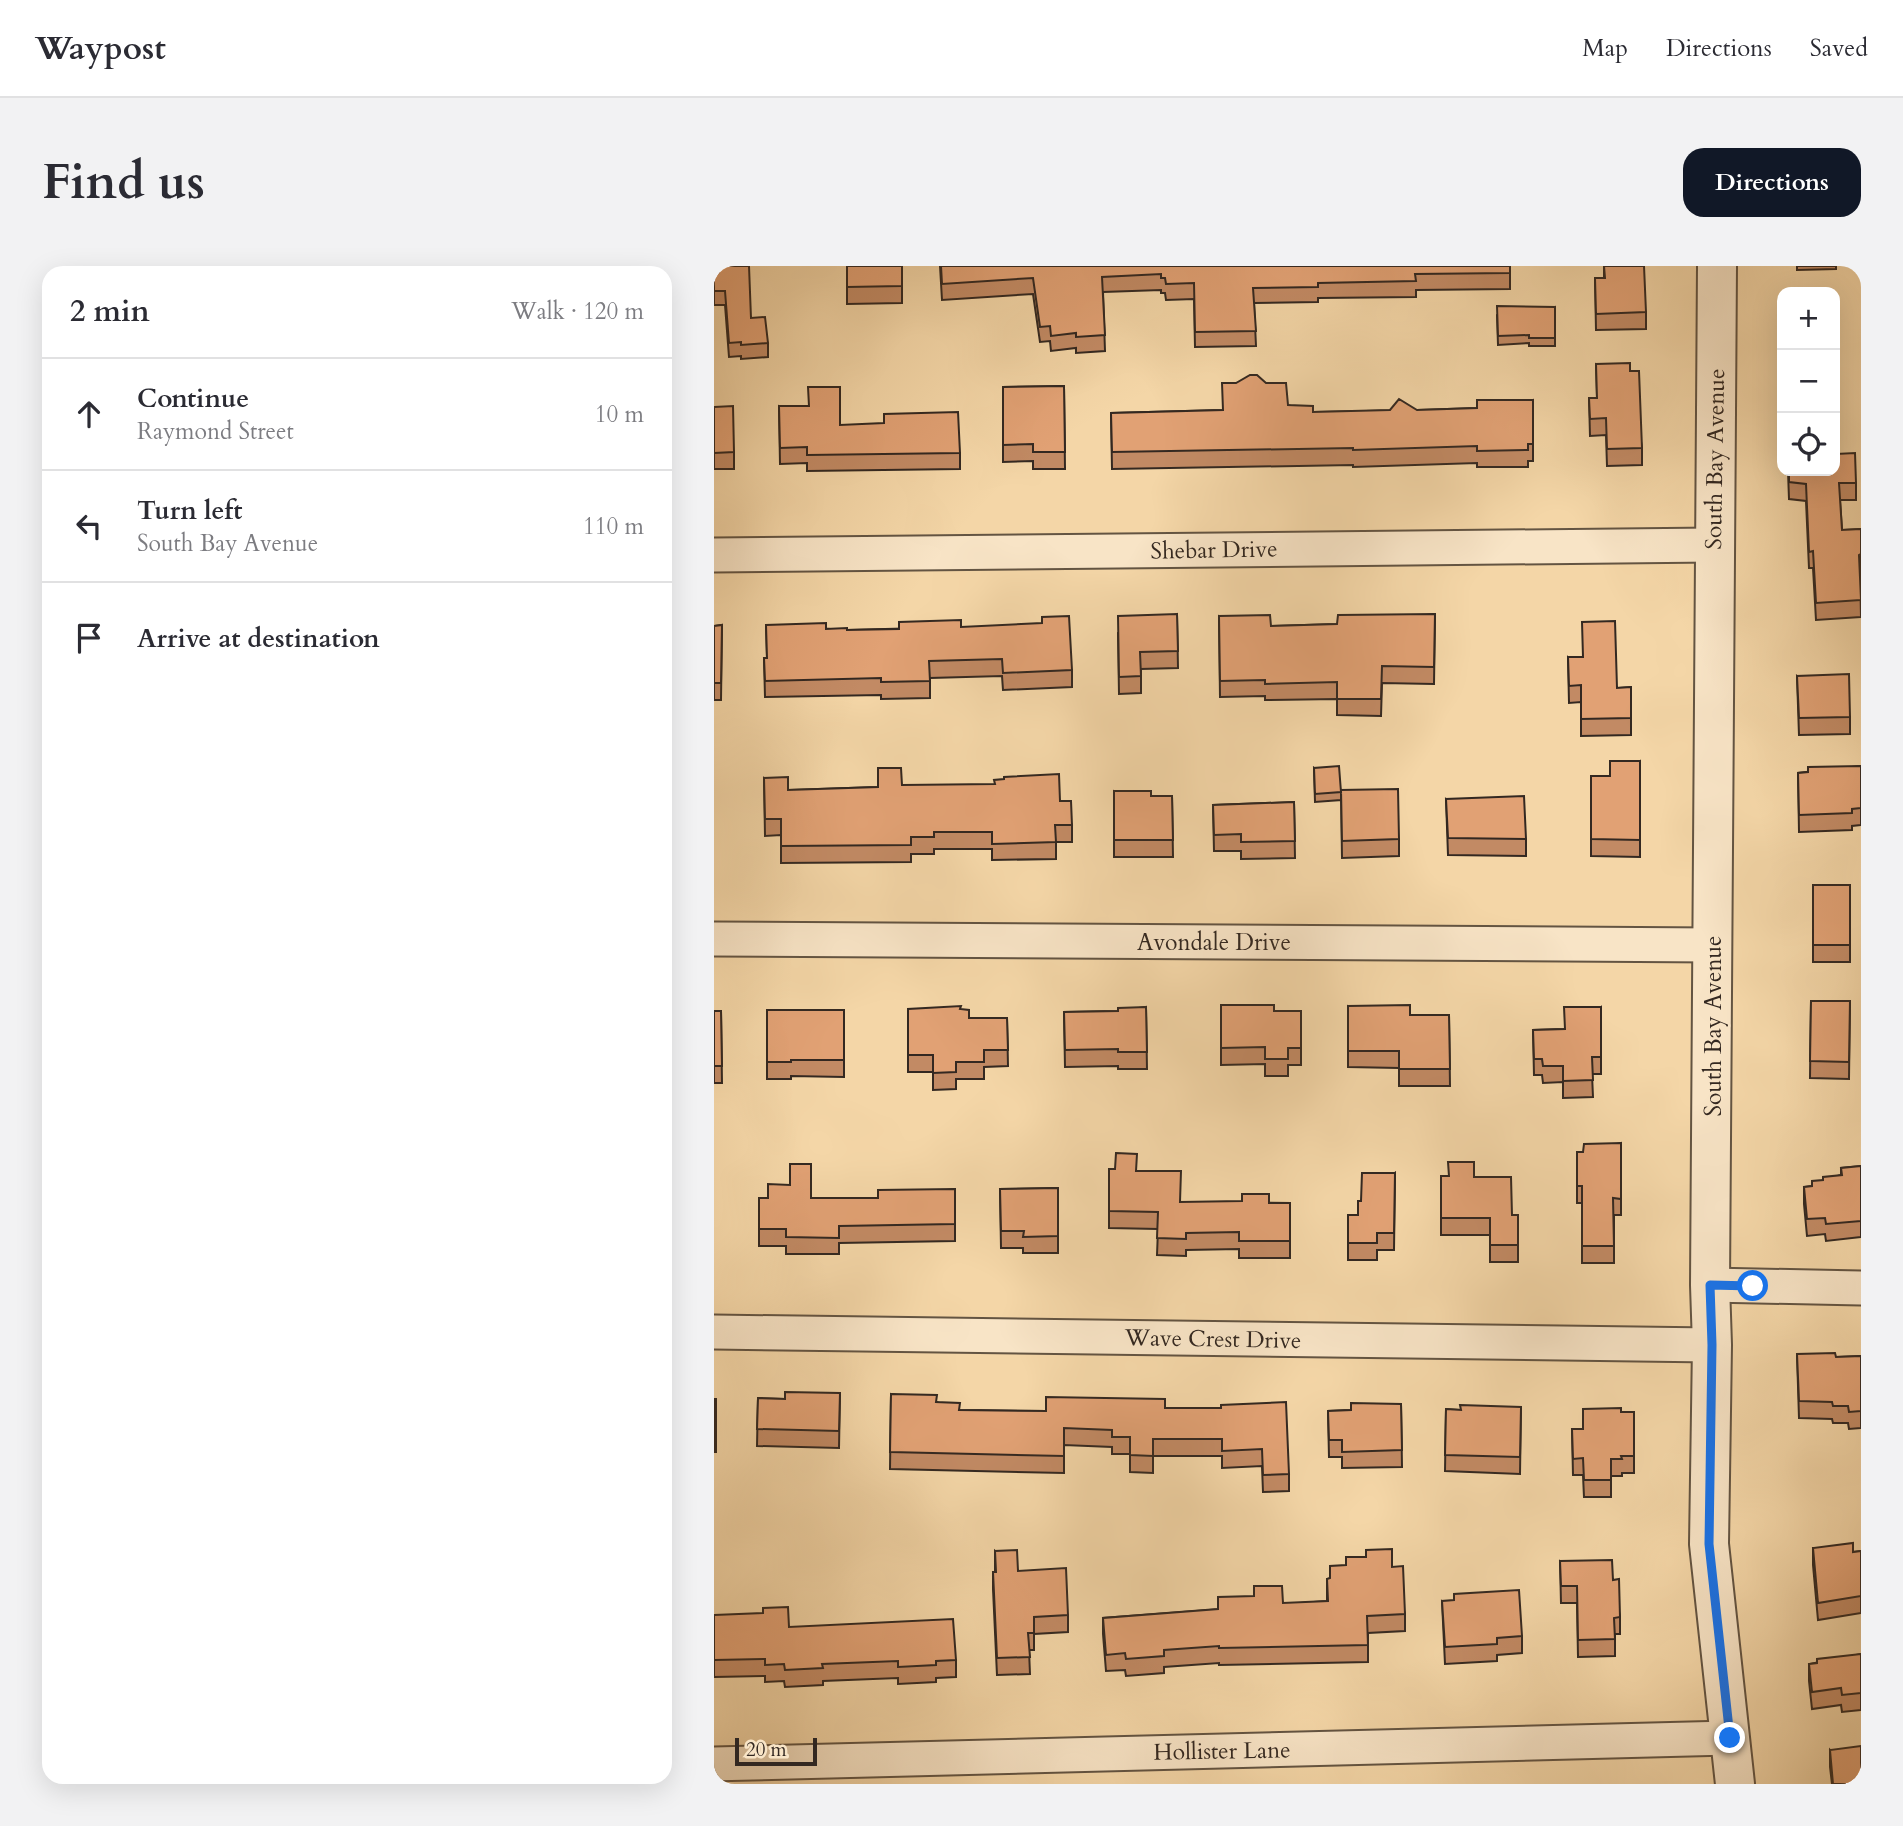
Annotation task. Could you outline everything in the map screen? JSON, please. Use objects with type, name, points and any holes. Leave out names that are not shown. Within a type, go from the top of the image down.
[{"type":"street","name":"South Bay Avenue","points":[[1717,266],[1713,545],[1714,945],[1709,1544],[1735,1784]]},
{"type":"street","name":"Shebar Drive","points":[[714,555],[1713,545]]},
{"type":"street","name":"Avondale Drive","points":[[714,939],[1714,945]]},
{"type":"street","points":[[1710,1285],[1861,1288]]},
{"type":"street","name":"Wave Crest Drive","points":[[714,1332],[1712,1345]]},
{"type":"street","name":"Hollister Lane","points":[[714,1764],[1730,1738]]},
{"type":"building","points":[[714,266],[749,266],[751,318],[765,317],[768,343],[729,343],[725,291],[714,291]]},
{"type":"building","points":[[847,266],[902,266],[902,286],[847,287]]},
{"type":"building","points":[[941,266],[1510,266],[1510,273],[1415,274],[1416,281],[1318,283],[1318,287],[1253,288],[1256,331],[1195,332],[1194,283],[1166,284],[1161,274],[1102,277],[1105,335],[1076,337],[1076,333],[1051,336],[1050,326],[1040,327],[1033,278],[942,284]]},
{"type":"building","points":[[1604,266],[1644,266],[1646,312],[1596,314],[1595,278],[1605,278]]},
{"type":"building","points":[[1497,306],[1555,307],[1555,338],[1498,336]]},
{"type":"building","points":[[1630,363],[1630,371],[1639,371],[1642,448],[1607,449],[1606,418],[1590,419],[1589,398],[1597,398],[1596,364]]},
{"type":"building","points":[[1250,375],[1257,375],[1266,383],[1286,383],[1288,405],[1313,406],[1313,412],[1390,410],[1399,399],[1417,410],[1477,408],[1477,400],[1533,400],[1533,444],[1528,444],[1528,450],[1477,451],[1477,446],[1112,452],[1111,413],[1223,410],[1222,383],[1236,383]]},
{"type":"building","points":[[1064,386],[1065,452],[1033,452],[1033,444],[1003,445],[1003,387]]},
{"type":"building","points":[[808,387],[840,387],[840,425],[884,423],[884,414],[958,412],[960,453],[807,455],[807,447],[780,448],[779,406],[809,406]]},
{"type":"building","points":[[733,406],[734,452],[714,453],[714,407]]},
{"type":"building","points":[[1855,453],[1856,483],[1839,483],[1842,530],[1861,529],[1861,600],[1816,603],[1813,551],[1809,552],[1806,484],[1789,482],[1789,476],[1840,476],[1840,454]]},
{"type":"building","points":[[1177,614],[1178,651],[1140,652],[1141,676],[1119,677],[1118,616]]},
{"type":"building","points":[[1435,614],[1434,667],[1382,666],[1381,699],[1337,699],[1337,682],[1265,684],[1265,680],[1220,681],[1219,616],[1270,615],[1271,626],[1337,624],[1338,615]]},
{"type":"building","points":[[1069,616],[1072,670],[1003,673],[1002,659],[929,661],[930,681],[881,682],[881,678],[765,681],[766,625],[826,623],[826,629],[899,629],[899,622],[961,620],[961,627],[1042,623],[1042,617]]},
{"type":"building","points":[[1615,621],[1617,688],[1631,687],[1631,718],[1581,719],[1581,685],[1569,686],[1568,657],[1583,657],[1582,622]]},
{"type":"building","points":[[722,625],[721,683],[714,683],[714,626]]},
{"type":"building","points":[[1849,674],[1850,717],[1799,718],[1797,676]]},
{"type":"building","points":[[1610,761],[1640,761],[1640,840],[1591,839],[1591,776],[1610,776]]},
{"type":"building","points":[[1339,766],[1341,792],[1315,794],[1314,768]]},
{"type":"building","points":[[1861,766],[1861,808],[1852,809],[1852,813],[1799,815],[1798,773],[1808,772],[1808,767]]},
{"type":"building","points":[[878,768],[901,768],[902,785],[995,784],[994,780],[1004,777],[1059,774],[1060,801],[1071,801],[1072,825],[1055,825],[1056,842],[992,844],[992,832],[934,832],[934,837],[911,837],[911,845],[781,846],[781,819],[765,819],[764,778],[788,777],[788,790],[878,787]]},
{"type":"building","points":[[1398,789],[1399,839],[1342,841],[1341,790]]},
{"type":"building","points":[[1114,791],[1151,791],[1151,796],[1172,796],[1173,840],[1114,840]]},
{"type":"building","points":[[1524,796],[1526,839],[1448,838],[1446,799]]},
{"type":"building","points":[[1294,802],[1295,841],[1241,842],[1241,834],[1214,835],[1213,805]]},
{"type":"building","points":[[1813,885],[1850,885],[1850,945],[1813,945]]},
{"type":"building","points":[[1811,1001],[1850,1001],[1849,1062],[1810,1061]]},
{"type":"building","points":[[1221,1005],[1274,1005],[1274,1011],[1301,1011],[1301,1048],[1288,1048],[1288,1059],[1265,1059],[1265,1047],[1221,1048]]},
{"type":"building","points":[[1410,1005],[1410,1015],[1449,1015],[1450,1069],[1399,1069],[1399,1051],[1348,1051],[1348,1006]]},
{"type":"building","points":[[961,1006],[960,1009],[969,1010],[969,1018],[1007,1018],[1008,1050],[984,1050],[984,1062],[956,1062],[956,1072],[933,1073],[933,1055],[908,1055],[908,1009]]},
{"type":"building","points":[[1146,1007],[1147,1052],[1118,1052],[1118,1049],[1065,1050],[1064,1012],[1118,1011],[1118,1008]]},
{"type":"building","points":[[1564,1007],[1601,1007],[1601,1057],[1592,1057],[1593,1080],[1563,1081],[1563,1066],[1543,1066],[1542,1059],[1534,1059],[1533,1030],[1565,1029]]},
{"type":"building","points":[[767,1010],[844,1010],[844,1060],[767,1062]]},
{"type":"building","points":[[714,1011],[721,1011],[722,1066],[714,1066]]},
{"type":"building","points":[[1621,1143],[1621,1199],[1613,1198],[1614,1246],[1582,1246],[1582,1186],[1577,1186],[1577,1152],[1583,1152],[1584,1144]]},
{"type":"building","points":[[1116,1153],[1137,1154],[1136,1171],[1181,1171],[1180,1202],[1242,1201],[1242,1194],[1269,1194],[1269,1203],[1290,1203],[1290,1241],[1239,1241],[1239,1232],[1186,1233],[1186,1239],[1157,1238],[1158,1212],[1109,1211],[1109,1169],[1115,1169]]},
{"type":"building","points":[[1448,1162],[1474,1162],[1474,1177],[1511,1177],[1512,1215],[1518,1215],[1518,1245],[1490,1245],[1490,1218],[1441,1218],[1441,1176],[1449,1176]]},
{"type":"building","points":[[790,1164],[811,1164],[811,1198],[878,1198],[878,1190],[955,1189],[955,1224],[839,1226],[839,1238],[786,1237],[786,1229],[759,1229],[759,1198],[768,1198],[768,1184],[790,1185]]},
{"type":"building","points":[[1861,1166],[1861,1221],[1826,1224],[1825,1218],[1807,1219],[1804,1187],[1812,1186],[1812,1181],[1823,1180],[1823,1177],[1842,1175],[1841,1168]]},
{"type":"building","points":[[1362,1173],[1395,1173],[1394,1233],[1377,1233],[1377,1243],[1348,1243],[1348,1215],[1358,1215]]},
{"type":"building","points":[[1058,1188],[1058,1236],[1023,1237],[1024,1231],[1001,1231],[1000,1189]]},
{"type":"building","points":[[1835,1353],[1836,1357],[1861,1356],[1861,1411],[1849,1412],[1848,1406],[1833,1406],[1832,1402],[1799,1401],[1797,1354]]},
{"type":"building","points":[[785,1392],[840,1393],[839,1431],[757,1429],[758,1398],[785,1399]]},
{"type":"building","points":[[891,1394],[937,1395],[936,1402],[960,1403],[959,1410],[1046,1411],[1046,1397],[1165,1399],[1165,1408],[1221,1408],[1221,1405],[1286,1402],[1289,1474],[1263,1475],[1262,1449],[1222,1451],[1222,1439],[1153,1439],[1153,1456],[1130,1455],[1130,1437],[1112,1437],[1112,1430],[1064,1428],[1064,1456],[890,1452]]},
{"type":"building","points":[[716,1399],[716,1435],[714,1435]]},
{"type":"building","points":[[1351,1403],[1401,1404],[1402,1450],[1342,1452],[1342,1440],[1329,1440],[1328,1411],[1351,1410]]},
{"type":"building","points":[[1460,1405],[1521,1407],[1520,1457],[1445,1455],[1446,1409],[1461,1410]]},
{"type":"building","points":[[1621,1408],[1621,1412],[1634,1412],[1634,1456],[1611,1459],[1611,1480],[1584,1480],[1583,1458],[1573,1459],[1572,1429],[1583,1429],[1583,1409]]},
{"type":"building","points":[[1853,1543],[1853,1552],[1861,1551],[1861,1596],[1818,1603],[1813,1548]]},
{"type":"building","points":[[1392,1549],[1392,1567],[1403,1566],[1405,1614],[1367,1616],[1368,1645],[1219,1646],[1164,1650],[1164,1656],[1126,1659],[1125,1653],[1106,1655],[1103,1618],[1218,1609],[1218,1597],[1254,1596],[1254,1586],[1282,1586],[1283,1603],[1328,1601],[1327,1579],[1330,1578],[1330,1566],[1346,1565],[1346,1557],[1366,1557],[1366,1550]]},
{"type":"building","points":[[1017,1550],[1018,1571],[1066,1568],[1068,1615],[1034,1617],[1034,1633],[1028,1633],[1030,1657],[997,1658],[993,1572],[996,1572],[995,1551]]},
{"type":"building","points":[[1612,1560],[1613,1580],[1619,1579],[1620,1617],[1614,1618],[1615,1639],[1578,1640],[1577,1586],[1561,1586],[1560,1561]]},
{"type":"building","points":[[1519,1590],[1522,1636],[1497,1638],[1497,1644],[1445,1647],[1442,1601],[1454,1600],[1454,1594]]},
{"type":"building","points":[[788,1607],[789,1627],[953,1619],[956,1660],[936,1661],[936,1665],[898,1667],[898,1661],[822,1664],[823,1668],[785,1670],[784,1664],[765,1665],[765,1659],[714,1660],[714,1615],[763,1613],[763,1608]]},
{"type":"building","points":[[1861,1654],[1861,1693],[1842,1695],[1841,1688],[1812,1692],[1809,1664],[1817,1663],[1817,1659]]},
{"type":"building","points":[[1861,1746],[1861,1784],[1833,1784],[1830,1750]]},
{"type":"route","points":[[1730,1738],[1709,1544],[1712,1345],[1710,1285],[1753,1286]]}]
